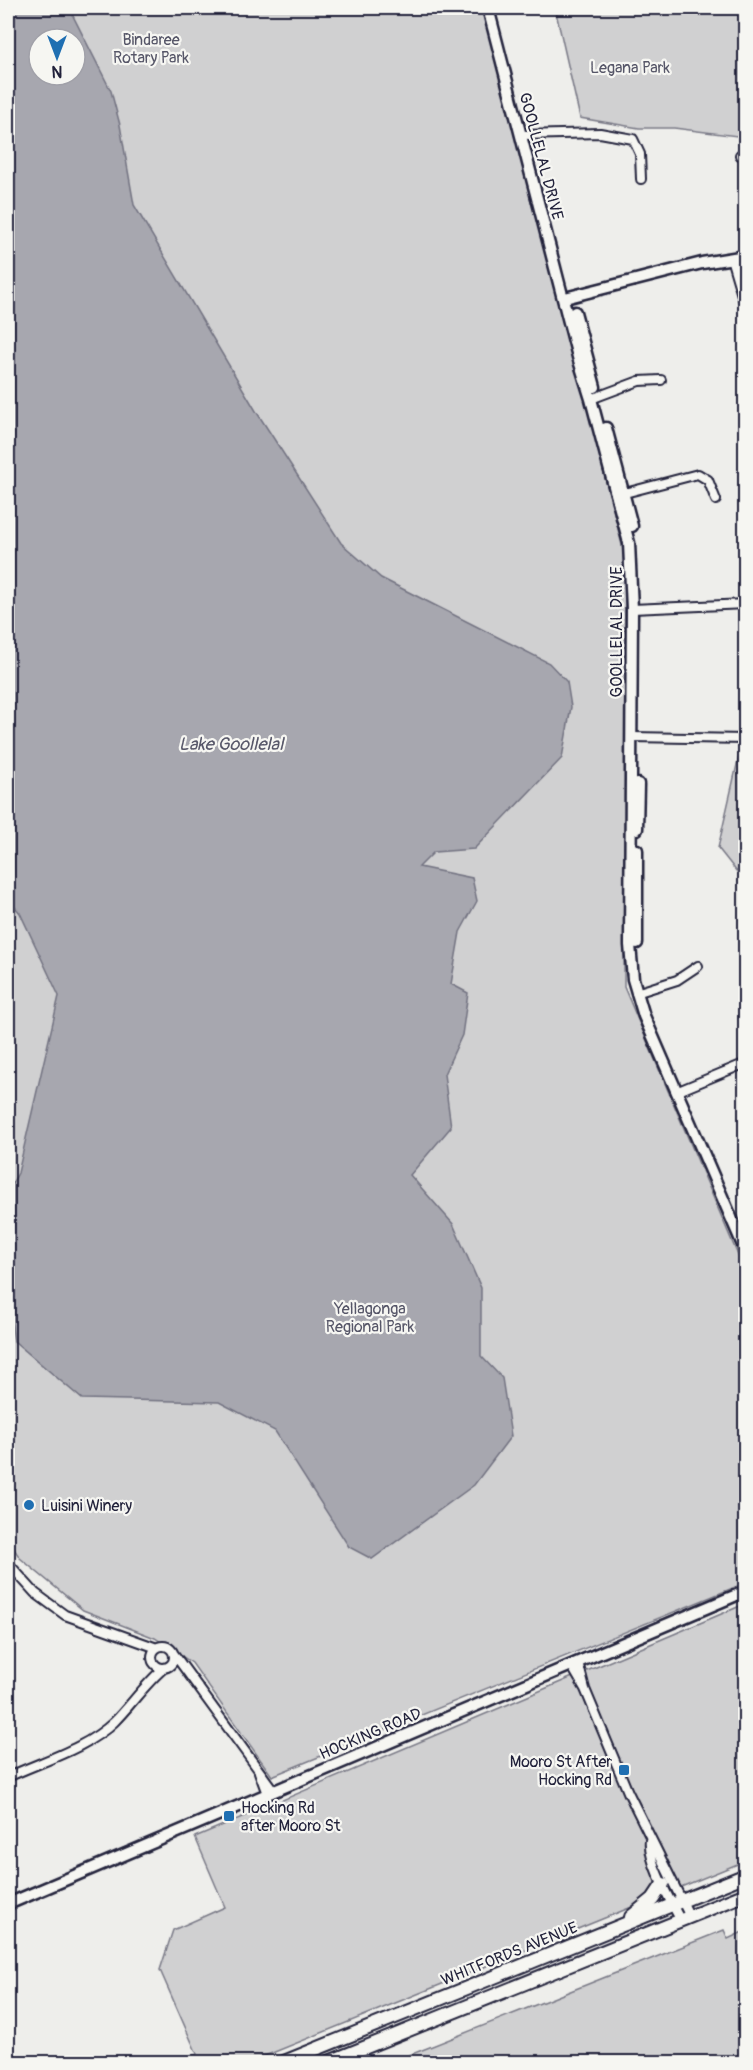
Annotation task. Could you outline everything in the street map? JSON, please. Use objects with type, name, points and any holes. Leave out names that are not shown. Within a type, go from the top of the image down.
[{"type":"main road","name":"WHITFORDS AVENUE","points":[[284,2062],[746,1875]]},
{"type":"main road","points":[[618,1927],[652,1899],[663,1884]]},
{"type":"main road","name":"WHITFORDS AVENUE","points":[[329,2062],[746,1894]]},
{"type":"street","name":"GOOLLELAL DRIVE","points":[[488,8],[525,135]]},
{"type":"street","name":"GOOLLELAL DRIVE","points":[[494,8],[525,135],[637,553],[634,737],[639,992],[746,1252]]},
{"type":"street","points":[[525,135],[600,133],[633,139],[640,154],[641,178]]},
{"type":"street","points":[[569,300],[746,256]]},
{"type":"street","points":[[732,260],[746,261]]},
{"type":"street","points":[[732,260],[746,309]]},
{"type":"street","points":[[595,398],[639,381],[661,380]]},
{"type":"street","points":[[621,494],[698,474],[708,480],[716,500]]},
{"type":"street","points":[[635,609],[746,604]]},
{"type":"street","points":[[634,737],[746,739]]},
{"type":"street","points":[[639,992],[677,980],[698,966]]},
{"type":"street","points":[[679,1090],[746,1063]]},
{"type":"street","name":"GOOLLELAL DRIVE","points":[[679,1090],[746,1236]]},
{"type":"street","points":[[8,1563],[35,1593],[65,1615],[142,1644],[156,1648],[166,1646],[260,1772],[270,1792]]},
{"type":"street","name":"HOCKING ROAD","points":[[8,1904],[746,1591]]},
{"type":"street","points":[[142,1644],[153,1659],[166,1667],[190,1676]]},
{"type":"street","points":[[148,1681],[156,1648]]},
{"type":"street","points":[[8,1777],[83,1743],[113,1723],[148,1681],[174,1661],[174,1654]]},
{"type":"street","points":[[575,1663],[677,1903],[686,1919]]},
{"type":"street","points":[[650,1840],[649,1846],[663,1884],[677,1903]]},
{"type":"green space","name":"Yellagonga Regional Park","points":[[8,8],[487,8],[625,557],[624,987],[745,1272],[745,1583],[272,1776],[192,1663],[155,1638],[83,1610],[20,1558],[8,1540]]},
{"type":"green space","name":"Legana Park","points":[[555,8],[745,8],[745,137],[674,128],[639,128],[580,118]]},
{"type":"green space","points":[[741,747],[746,747],[746,859],[737,872],[718,848]]},
{"type":"green space","points":[[745,1604],[745,1861],[250,2062],[177,2062],[197,2054],[160,1970],[173,1930],[225,1907],[195,1837]]},
{"type":"green space","points":[[724,1930],[728,1939],[745,1931],[745,2062],[392,2062]]},
{"type":"water","name":"Lake Goollelal","points":[[8,8],[69,8],[79,27],[27,27],[27,87],[87,87],[87,44],[111,91],[120,125],[134,205],[256,411],[341,543],[381,578],[549,663],[567,682],[571,707],[562,758],[474,849],[434,852],[419,867],[472,878],[477,901],[460,932],[451,984],[468,993],[462,1035],[444,1074],[451,1127],[410,1175],[453,1224],[481,1288],[481,1356],[502,1378],[511,1436],[474,1485],[372,1559],[349,1547],[275,1431],[219,1402],[82,1399],[14,1341],[8,1301],[8,1191],[18,1173],[59,996],[20,913],[8,899]]},
{"type":"place","name":"Luisini Winery","points":[[29,1505]]},
{"type":"place","name":"Mooro St After Hocking Rd","points":[[624,1770]]},
{"type":"place","name":"Hocking Rd after Mooro St","points":[[229,1816]]},
{"type":"park label","name":"Bindaree Rotary Park","points":[[151,48]]}]
